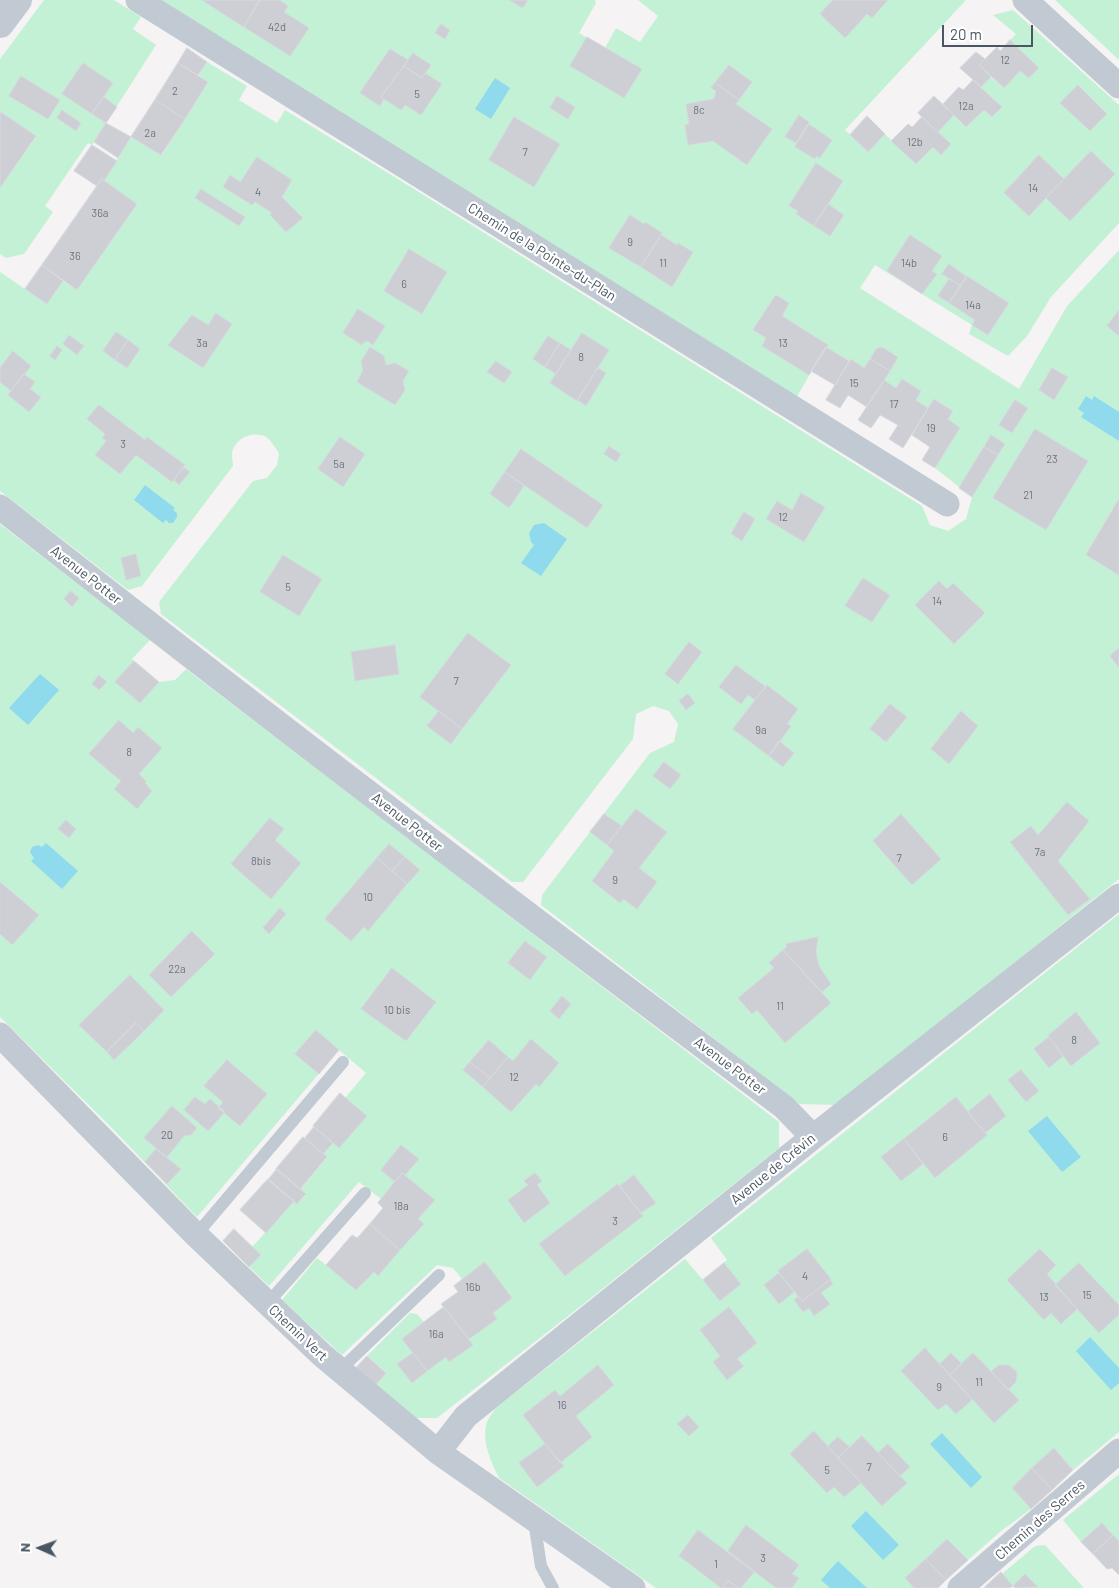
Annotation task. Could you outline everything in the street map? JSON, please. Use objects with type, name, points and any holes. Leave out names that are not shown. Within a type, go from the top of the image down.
[{"type":"street","points":[[0,24],[18,0]]},
{"type":"street","name":"Chemin de la Pointe-du-Plan","points":[[138,0],[947,504]]},
{"type":"street","points":[[1025,0],[1119,86]]},
{"type":"street","name":"Avenue Potter","points":[[0,507],[518,907],[784,1107],[813,1137]]},
{"type":"street","name":"Avenue de Crévin","points":[[438,1452],[466,1416],[813,1137],[1119,896]]},
{"type":"street","name":"Chemin Vert","points":[[0,1035],[196,1235],[322,1355],[438,1452],[633,1588]]},
{"type":"street","name":"Chemin des Serres","points":[[960,1588],[1119,1451]]},
{"type":"lane","points":[[196,1235],[342,1062]]},
{"type":"lane","points":[[267,1304],[364,1193]]},
{"type":"lane","points":[[340,1370],[439,1276]]},
{"type":"lane","points":[[534,1520],[541,1566],[553,1588]]},
{"type":"green space","points":[[44,0],[114,0],[141,17],[133,29],[156,45],[92,145],[88,143],[45,206],[53,212],[24,254],[6,258],[0,254],[0,188],[36,137],[0,111],[0,59]]},
{"type":"green space","points":[[157,0],[510,0],[523,8],[528,0],[595,0],[596,3],[579,33],[605,48],[616,28],[640,42],[658,16],[638,0],[966,0],[845,130],[868,152],[885,134],[916,164],[933,147],[951,144],[938,132],[954,115],[966,127],[984,110],[992,117],[1002,107],[981,87],[991,77],[1004,88],[1020,71],[1029,78],[1039,68],[1010,40],[1016,34],[993,15],[1013,10],[1119,105],[1119,223],[1051,297],[1027,336],[1008,356],[969,334],[972,325],[875,265],[860,288],[1019,389],[1067,306],[1119,250],[1119,879],[836,1105],[799,1104],[541,905],[542,895],[650,753],[674,742],[678,724],[669,711],[653,706],[636,714],[633,739],[523,882],[512,882],[161,614],[159,602],[253,481],[267,478],[277,465],[279,453],[268,438],[261,435],[250,435],[244,437],[236,444],[232,454],[233,466],[142,586],[128,590],[0,491],[0,272],[47,304],[63,281],[77,290],[137,204],[104,181],[131,137],[162,155],[208,82],[198,75],[207,62],[247,86],[239,100],[277,123],[285,110],[406,184],[922,506],[930,525],[948,531],[966,519],[972,497],[935,468],[960,428],[948,419],[953,411],[935,399],[928,408],[916,400],[902,379],[896,388],[884,380],[898,356],[882,348],[876,349],[864,368],[851,359],[849,361],[826,347],[796,398]]},
{"type":"green space","points":[[1055,0],[1119,0],[1119,60]]},
{"type":"green space","points":[[0,524],[150,640],[132,659],[159,682],[175,680],[186,669],[779,1122],[779,1148],[437,1418],[412,1418],[375,1386],[386,1372],[367,1356],[410,1313],[417,1314],[424,1322],[443,1307],[441,1304],[458,1292],[454,1286],[462,1279],[453,1268],[437,1265],[342,1355],[282,1300],[317,1258],[326,1265],[352,1235],[357,1238],[383,1208],[378,1203],[381,1199],[359,1182],[269,1286],[249,1267],[261,1255],[252,1247],[294,1201],[297,1204],[306,1195],[300,1189],[327,1158],[323,1154],[333,1143],[339,1148],[345,1098],[366,1073],[339,1050],[197,1217],[109,1125],[0,1017]]},
{"type":"green space","points":[[1119,914],[1119,1432],[1073,1470],[1054,1448],[1012,1488],[1031,1509],[1001,1531],[968,1560],[947,1539],[906,1578],[914,1588],[656,1588],[499,1478],[488,1451],[485,1436],[487,1422],[496,1408],[685,1259],[703,1280],[727,1260],[711,1238]]},
{"type":"green space","points":[[1119,1474],[1119,1541],[1102,1523],[1081,1542],[1063,1520]]},
{"type":"green space","points":[[1045,1545],[1084,1588],[1015,1588],[1002,1574],[1035,1546]]},
{"type":"water","points":[[495,78],[510,88],[491,119],[475,109]]},
{"type":"water","points":[[1086,396],[1092,400],[1094,396],[1119,412],[1119,441],[1081,417],[1084,413],[1078,409]]},
{"type":"water","points":[[145,485],[175,508],[173,510],[177,513],[177,517],[173,523],[169,523],[166,520],[163,523],[134,500]]},
{"type":"water","points":[[544,523],[567,539],[541,576],[521,563],[534,545],[531,542],[529,533],[534,525]]},
{"type":"water","points":[[40,674],[59,690],[28,725],[9,708]]},
{"type":"water","points":[[46,843],[78,871],[62,889],[31,861],[34,858],[30,852],[32,847],[38,845],[42,847]]},
{"type":"water","points":[[1047,1116],[1081,1157],[1062,1172],[1028,1131]]},
{"type":"water","points":[[1090,1337],[1119,1368],[1119,1383],[1111,1390],[1076,1351]]},
{"type":"water","points":[[942,1433],[982,1477],[971,1488],[930,1444]]},
{"type":"water","points":[[866,1511],[899,1545],[883,1560],[851,1526]]},
{"type":"water","points":[[838,1561],[867,1588],[830,1588],[821,1580]]},
{"type":"building","points":[[202,0],[260,0],[244,27]]},
{"type":"building","points":[[260,0],[280,0],[288,6],[284,12],[309,28],[290,56],[244,27]]},
{"type":"building","points":[[509,0],[528,0],[523,8]]},
{"type":"building","points":[[833,0],[888,0],[872,18],[867,14],[845,38],[820,14]]},
{"type":"building","points":[[441,24],[450,30],[445,39],[435,33]]},
{"type":"building","points":[[587,37],[642,69],[624,98],[570,66]]},
{"type":"building","points":[[1010,40],[1039,68],[1029,78],[1020,71],[1004,88],[979,65],[997,47],[1000,51]]},
{"type":"building","points":[[187,48],[207,62],[198,75],[178,63]]},
{"type":"building","points":[[390,49],[408,60],[381,97],[384,99],[380,106],[360,93]]},
{"type":"building","points":[[976,52],[985,59],[979,65],[991,77],[981,87],[960,68]]},
{"type":"building","points":[[413,53],[431,65],[422,78],[404,66]]},
{"type":"building","points":[[83,63],[113,83],[92,114],[62,94]]},
{"type":"building","points":[[178,63],[208,82],[185,119],[155,100]]},
{"type":"building","points":[[729,65],[752,82],[739,100],[715,83]]},
{"type":"building","points":[[404,66],[422,78],[425,73],[442,84],[421,115],[405,105],[401,110],[381,97]]},
{"type":"building","points":[[21,76],[60,100],[48,119],[9,96]]},
{"type":"building","points":[[973,80],[1002,107],[992,117],[984,110],[966,127],[943,104],[959,87],[963,90]]},
{"type":"building","points":[[715,83],[739,100],[736,104],[772,129],[747,165],[713,141],[688,145],[685,125],[689,124],[686,104],[714,99],[716,91],[711,88]]},
{"type":"building","points":[[1078,85],[1107,114],[1090,131],[1060,103]]},
{"type":"building","points":[[557,96],[575,107],[568,119],[550,108]]},
{"type":"building","points":[[934,96],[954,115],[938,132],[918,113]]},
{"type":"building","points":[[104,97],[117,107],[106,123],[92,114]]},
{"type":"building","points":[[155,100],[185,119],[161,155],[131,137]]},
{"type":"building","points":[[62,110],[81,123],[76,131],[57,118]]},
{"type":"building","points":[[0,113],[36,136],[0,188]]},
{"type":"building","points":[[799,115],[809,122],[796,143],[785,137]]},
{"type":"building","points":[[867,116],[885,134],[868,152],[850,135]]},
{"type":"building","points":[[514,117],[560,144],[534,187],[489,160]]},
{"type":"building","points":[[922,117],[951,144],[941,155],[933,147],[916,164],[891,141],[908,124],[912,127]]},
{"type":"building","points":[[106,123],[131,137],[118,158],[94,142]]},
{"type":"building","points":[[809,124],[832,140],[820,158],[816,156],[815,159],[795,147]]},
{"type":"building","points":[[92,145],[117,161],[104,181],[102,179],[97,186],[74,171]]},
{"type":"building","points":[[1091,151],[1115,174],[1070,221],[1046,198]]},
{"type":"building","points":[[1039,155],[1064,179],[1029,216],[1004,193]]},
{"type":"building","points":[[257,157],[292,180],[282,197],[303,218],[286,232],[270,215],[272,213],[255,202],[252,205],[223,187],[230,175],[240,182]]},
{"type":"building","points":[[816,163],[843,181],[814,226],[796,214],[798,211],[789,206]]},
{"type":"building","points":[[102,179],[137,204],[77,290],[42,265]]},
{"type":"building","points":[[201,189],[245,217],[239,226],[195,198]]},
{"type":"building","points":[[828,204],[844,215],[830,236],[814,226]]},
{"type":"building","points":[[630,215],[662,233],[641,267],[609,248]]},
{"type":"building","points":[[661,235],[693,252],[672,287],[641,267]]},
{"type":"building","points":[[910,235],[942,256],[932,271],[937,274],[922,294],[887,271]]},
{"type":"building","points":[[409,249],[447,272],[422,314],[384,291]]},
{"type":"building","points":[[949,264],[967,277],[961,286],[942,274]]},
{"type":"building","points":[[42,265],[63,281],[47,304],[25,289]]},
{"type":"building","points":[[967,276],[1009,303],[988,335],[972,325],[975,320],[949,303]]},
{"type":"building","points":[[949,279],[961,286],[949,303],[938,296]]},
{"type":"building","points":[[776,295],[789,303],[782,316],[828,345],[809,375],[762,346],[766,338],[753,330]]},
{"type":"building","points":[[358,309],[385,326],[373,345],[368,341],[362,345],[343,333]]},
{"type":"building","points":[[1119,310],[1119,336],[1107,326]]},
{"type":"building","points":[[216,313],[232,324],[203,368],[168,345],[192,315],[208,325]]},
{"type":"building","points":[[116,332],[128,340],[115,360],[103,351]]},
{"type":"building","points":[[582,333],[609,350],[577,401],[550,383]]},
{"type":"building","points":[[69,335],[84,346],[77,355],[63,344]]},
{"type":"building","points":[[548,336],[560,343],[545,367],[533,359]]},
{"type":"building","points":[[128,340],[140,349],[127,368],[115,360]]},
{"type":"building","points":[[560,343],[571,350],[556,374],[545,367]]},
{"type":"building","points":[[57,346],[62,350],[55,360],[50,356]]},
{"type":"building","points":[[370,347],[384,356],[386,365],[395,363],[409,371],[403,381],[405,390],[395,405],[357,382],[363,370],[361,362]]},
{"type":"building","points":[[826,347],[849,361],[835,385],[811,371]]},
{"type":"building","points":[[882,347],[898,357],[890,371],[870,359],[876,349]]},
{"type":"building","points":[[13,351],[31,366],[11,391],[0,382],[0,368]]},
{"type":"building","points":[[851,359],[864,368],[870,359],[890,371],[867,407],[848,395],[840,408],[826,400]]},
{"type":"building","points":[[496,361],[512,372],[504,383],[487,372]]},
{"type":"building","points":[[598,368],[606,373],[586,406],[578,400]]},
{"type":"building","points":[[1052,368],[1068,377],[1054,400],[1039,390]]},
{"type":"building","points":[[24,374],[35,382],[30,389],[41,397],[29,412],[8,395]]},
{"type":"building","points":[[902,379],[921,391],[916,400],[928,408],[903,448],[889,439],[898,425],[880,415],[871,428],[858,420],[884,380],[896,388]]},
{"type":"building","points":[[934,399],[953,411],[948,419],[960,428],[935,468],[922,460],[930,447],[912,435]]},
{"type":"building","points":[[1015,400],[1028,408],[1012,433],[999,425]]},
{"type":"building","points":[[99,405],[145,440],[147,437],[185,465],[172,482],[136,455],[120,474],[95,455],[106,441],[102,438],[105,434],[87,419]]},
{"type":"building","points":[[1035,429],[1088,461],[1046,530],[993,498]]},
{"type":"building","points":[[991,435],[1005,444],[998,455],[984,447]]},
{"type":"building","points":[[340,437],[365,454],[343,487],[318,469]]},
{"type":"building","points":[[609,446],[621,454],[616,462],[604,454]]},
{"type":"building","points":[[984,447],[998,455],[972,497],[959,488]]},
{"type":"building","points":[[521,449],[603,505],[587,528],[505,472]]},
{"type":"building","points":[[183,467],[190,472],[179,485],[174,480]]},
{"type":"building","points":[[505,472],[524,486],[509,508],[490,494]]},
{"type":"building","points":[[801,493],[825,507],[804,542],[766,519],[777,501],[792,510]]},
{"type":"building","points":[[1119,499],[1119,575],[1086,555]]},
{"type":"building","points":[[744,512],[755,519],[742,541],[731,534]]},
{"type":"building","points":[[136,554],[141,576],[126,580],[121,558]]},
{"type":"building","points":[[283,555],[322,579],[299,616],[260,592]]},
{"type":"building","points":[[863,578],[890,595],[872,622],[845,606]]},
{"type":"building","points":[[939,581],[947,589],[953,583],[985,613],[954,644],[915,605]]},
{"type":"building","points":[[71,591],[79,598],[72,607],[64,599]]},
{"type":"building","points":[[468,633],[511,665],[462,729],[420,697]]},
{"type":"building","points":[[689,642],[702,652],[678,684],[665,674]]},
{"type":"building","points":[[395,645],[399,674],[355,681],[351,652]]},
{"type":"building","points":[[1119,648],[1119,668],[1110,656]]},
{"type":"building","points":[[134,661],[159,682],[140,703],[115,682]]},
{"type":"building","points":[[736,665],[766,687],[755,700],[748,695],[741,704],[719,687]]},
{"type":"building","points":[[99,675],[107,682],[99,690],[92,684]]},
{"type":"building","points":[[767,685],[798,709],[787,724],[791,726],[769,756],[733,729]]},
{"type":"building","points":[[688,694],[695,703],[686,710],[679,701]]},
{"type":"building","points":[[890,704],[907,717],[886,742],[870,729]]},
{"type":"building","points":[[439,711],[462,729],[451,744],[427,726]]},
{"type":"building","points":[[961,711],[978,726],[949,764],[931,749]]},
{"type":"building","points":[[119,720],[133,733],[138,727],[162,748],[139,774],[152,791],[137,809],[114,789],[121,781],[89,754]]},
{"type":"building","points":[[779,741],[794,753],[783,767],[769,756]]},
{"type":"building","points":[[664,762],[681,775],[670,789],[653,776]]},
{"type":"building","points":[[1067,802],[1089,821],[1058,861],[1090,899],[1068,915],[1010,842],[1031,826],[1038,835]]},
{"type":"building","points":[[636,809],[667,832],[639,868],[657,882],[637,909],[623,899],[620,903],[592,881],[614,851],[607,845]]},
{"type":"building","points":[[604,814],[622,826],[607,845],[590,832]]},
{"type":"building","points":[[901,814],[941,859],[912,885],[873,841]]},
{"type":"building","points":[[270,818],[284,829],[275,840],[301,863],[271,899],[231,864]]},
{"type":"building","points":[[66,820],[76,829],[69,838],[58,829]]},
{"type":"building","points":[[389,844],[405,857],[392,871],[377,858]]},
{"type":"building","points":[[405,857],[420,870],[407,884],[392,871]]},
{"type":"building","points":[[377,858],[407,884],[368,931],[364,927],[351,941],[325,919]]},
{"type":"building","points":[[0,882],[39,915],[12,945],[0,934]]},
{"type":"building","points":[[280,908],[286,914],[269,934],[263,928]]},
{"type":"building","points":[[192,931],[215,954],[171,997],[149,975]]},
{"type":"building","points":[[818,937],[816,953],[819,966],[831,984],[822,992],[783,950],[786,948],[786,944]]},
{"type":"building","points":[[525,941],[547,957],[530,980],[508,963]]},
{"type":"building","points":[[783,950],[831,1003],[785,1043],[757,1010],[752,1014],[738,998],[774,968],[769,963]]},
{"type":"building","points":[[392,968],[436,1002],[406,1041],[361,1009]]},
{"type":"building","points":[[130,975],[164,1010],[144,1031],[136,1023],[107,1052],[79,1025]]},
{"type":"building","points":[[562,996],[571,1004],[559,1019],[550,1011]]},
{"type":"building","points":[[1076,1012],[1100,1043],[1071,1066],[1048,1036]]},
{"type":"building","points":[[136,1023],[144,1031],[114,1060],[107,1052]]},
{"type":"building","points":[[316,1030],[339,1050],[319,1074],[295,1054]]},
{"type":"building","points":[[1049,1037],[1063,1056],[1049,1068],[1034,1049]]},
{"type":"building","points":[[531,1039],[559,1063],[539,1087],[536,1084],[511,1112],[483,1087],[508,1057],[513,1061]]},
{"type":"building","points":[[489,1040],[508,1057],[490,1078],[470,1062]]},
{"type":"building","points":[[227,1060],[267,1094],[240,1126],[218,1108],[223,1102],[204,1086]]},
{"type":"building","points":[[470,1062],[490,1078],[483,1087],[463,1070]]},
{"type":"building","points":[[1021,1070],[1039,1091],[1026,1102],[1008,1080]]},
{"type":"building","points":[[340,1093],[367,1116],[339,1148],[313,1126]]},
{"type":"building","points":[[990,1094],[1006,1116],[985,1133],[968,1112]]},
{"type":"building","points":[[195,1097],[205,1104],[210,1099],[225,1112],[208,1131],[184,1110]]},
{"type":"building","points":[[956,1097],[987,1135],[935,1178],[904,1139]]},
{"type":"building","points":[[172,1106],[197,1128],[191,1135],[184,1136],[167,1157],[144,1138]]},
{"type":"building","points":[[314,1127],[333,1143],[323,1154],[305,1138]]},
{"type":"building","points":[[303,1137],[327,1157],[300,1189],[276,1169]]},
{"type":"building","points":[[904,1139],[923,1164],[901,1181],[881,1157]]},
{"type":"building","points":[[401,1145],[419,1159],[405,1175],[402,1173],[395,1182],[381,1170]]},
{"type":"building","points":[[156,1149],[181,1169],[167,1184],[145,1162]]},
{"type":"building","points":[[277,1169],[306,1194],[297,1204],[268,1180]]},
{"type":"building","points":[[402,1173],[435,1200],[418,1219],[424,1224],[400,1250],[370,1224],[383,1208],[378,1203]]},
{"type":"building","points":[[535,1173],[542,1181],[537,1185],[550,1203],[524,1223],[508,1200],[528,1185],[524,1181]]},
{"type":"building","points":[[634,1175],[656,1203],[641,1213],[620,1186]]},
{"type":"building","points":[[268,1179],[294,1201],[266,1233],[240,1210]]},
{"type":"building","points":[[618,1184],[643,1216],[565,1276],[539,1244]]},
{"type":"building","points":[[370,1224],[400,1250],[378,1276],[374,1272],[356,1290],[326,1265],[352,1235],[357,1238]]},
{"type":"building","points":[[234,1229],[261,1255],[249,1267],[223,1241]]},
{"type":"building","points":[[807,1249],[831,1279],[802,1301],[778,1271]]},
{"type":"building","points":[[1040,1249],[1056,1265],[1047,1274],[1077,1309],[1061,1324],[1051,1313],[1044,1320],[1007,1280]]},
{"type":"building","points":[[485,1262],[512,1298],[493,1313],[497,1319],[469,1339],[441,1304],[458,1292],[454,1286]]},
{"type":"building","points":[[724,1263],[741,1284],[720,1301],[703,1280]]},
{"type":"building","points":[[1079,1263],[1119,1305],[1119,1315],[1099,1333],[1055,1285]]},
{"type":"building","points":[[779,1273],[794,1292],[779,1304],[764,1285]]},
{"type":"building","points":[[830,1280],[833,1284],[821,1293],[830,1304],[814,1316],[809,1308],[803,1312],[794,1300],[798,1296],[802,1301]]},
{"type":"building","points":[[444,1307],[473,1345],[449,1362],[446,1357],[427,1371],[402,1339]]},
{"type":"building","points":[[729,1307],[757,1343],[737,1359],[744,1366],[727,1380],[713,1362],[720,1356],[700,1330]]},
{"type":"building","points":[[925,1348],[972,1400],[956,1414],[946,1404],[938,1410],[901,1371]]},
{"type":"building","points":[[413,1353],[427,1371],[412,1383],[397,1364]]},
{"type":"building","points":[[951,1353],[962,1364],[950,1375],[940,1364]]},
{"type":"building","points":[[973,1353],[1019,1400],[994,1423],[950,1375]]},
{"type":"building","points":[[367,1356],[386,1373],[375,1386],[355,1369]]},
{"type":"building","points":[[598,1365],[614,1385],[576,1416],[592,1437],[560,1463],[523,1415],[555,1390],[560,1396]]},
{"type":"building","points":[[999,1365],[1009,1365],[1017,1372],[1016,1382],[1008,1390],[991,1372]]},
{"type":"building","points":[[688,1415],[699,1427],[689,1436],[677,1424]]},
{"type":"building","points":[[814,1431],[861,1483],[844,1497],[834,1487],[827,1493],[790,1454]]},
{"type":"building","points":[[862,1436],[907,1483],[882,1506],[838,1458]]},
{"type":"building","points":[[838,1437],[850,1447],[838,1458],[828,1446]]},
{"type":"building","points":[[545,1444],[564,1466],[537,1487],[519,1463]]},
{"type":"building","points":[[888,1444],[910,1467],[900,1476],[878,1453]]},
{"type":"building","points":[[1054,1448],[1073,1470],[1052,1490],[1032,1468]]},
{"type":"building","points":[[1032,1468],[1052,1490],[1031,1509],[1012,1488]]},
{"type":"building","points":[[1102,1523],[1113,1535],[1093,1554],[1081,1542]]},
{"type":"building","points":[[746,1525],[799,1565],[792,1574],[799,1578],[792,1588],[776,1588],[728,1551]]},
{"type":"building","points":[[698,1530],[754,1572],[741,1588],[728,1581],[721,1588],[679,1556]]},
{"type":"building","points":[[1113,1535],[1119,1541],[1119,1575],[1112,1568],[1107,1569],[1093,1554]]},
{"type":"building","points":[[947,1539],[968,1560],[946,1580],[926,1559]]},
{"type":"building","points":[[926,1559],[946,1580],[938,1588],[914,1588],[905,1578]]},
{"type":"building","points":[[1001,1572],[1013,1586],[1010,1588],[984,1588]]},
{"type":"building","points":[[1025,1574],[1038,1587],[1015,1588],[1013,1586]]},
{"type":"building","points":[[728,1581],[739,1588],[723,1588]]}]
